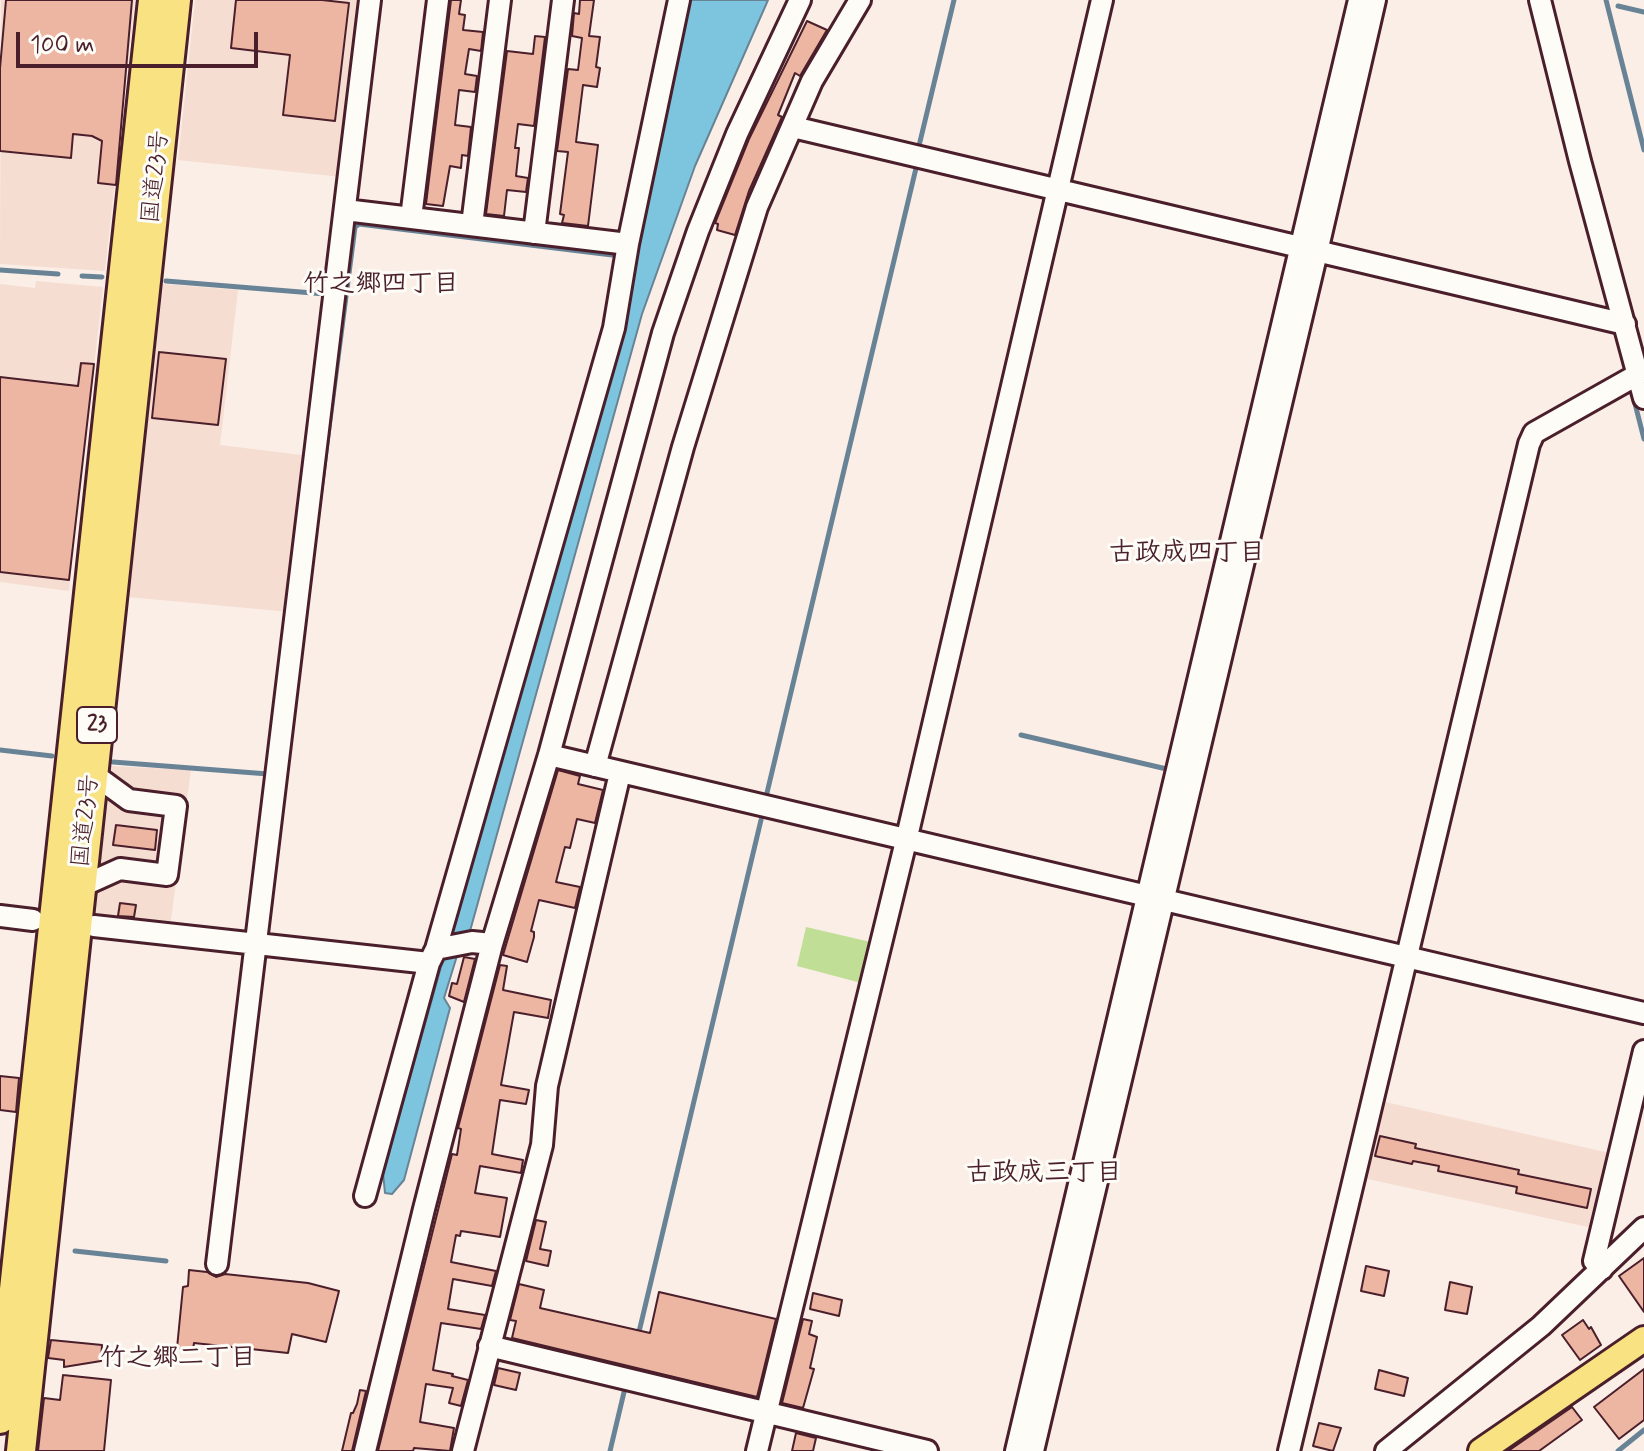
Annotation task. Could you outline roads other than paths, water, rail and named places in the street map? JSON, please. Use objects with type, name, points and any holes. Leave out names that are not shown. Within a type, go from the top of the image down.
[{"type":"highway","name":"国道23号","points":[[0,1419],[153,0]]},
{"type":"highway","name":"国道23号","points":[[21,1451],[176,0]]},
{"type":"main road","points":[[1481,1451],[1644,1339]]},
{"type":"street","points":[[217,1264],[370,0]]},
{"type":"street","points":[[411,218],[438,0]]},
{"type":"street","points":[[472,225],[500,0]]},
{"type":"street","points":[[534,233],[563,0]]},
{"type":"street","points":[[365,1196],[614,328],[628,244],[679,0]]},
{"type":"street","points":[[365,1451],[424,1209],[482,943],[549,755],[663,333],[698,231],[737,134],[800,0]]},
{"type":"street","points":[[595,766],[679,461],[757,207],[812,81],[860,0]]},
{"type":"street","points":[[757,1451],[906,841],[1102,0]]},
{"type":"street","points":[[1309,250],[1359,0]]},
{"type":"street","points":[[1016,1451],[1154,899],[1309,250],[1375,0]]},
{"type":"street","points":[[1540,0],[1580,161],[1641,373],[1644,398]]},
{"type":"street","points":[[793,127],[1625,324]]},
{"type":"street","points":[[345,210],[628,244]]},
{"type":"street","points":[[1289,1451],[1529,444],[1534,433],[1641,373]]},
{"type":"street","points":[[549,755],[1644,1013]]},
{"type":"street","points":[[80,887],[120,869],[167,875],[176,806],[129,800],[92,773]]},
{"type":"street","points":[[463,1451],[542,1145],[547,1086],[620,773]]},
{"type":"street","points":[[1033,1451],[1154,899]]},
{"type":"street","points":[[0,916],[33,920]]},
{"type":"street","points":[[94,926],[257,945],[437,953],[482,943]]},
{"type":"street","points":[[1602,1269],[1594,1261],[1644,1051]]},
{"type":"street","points":[[1386,1451],[1541,1326],[1644,1228]]},
{"type":"street","points":[[489,1346],[927,1451]]},
{"type":"water","points":[[690,0],[768,0],[695,166],[642,314],[470,931],[460,946],[444,998],[450,1008],[404,1180],[392,1194],[385,1193],[383,1173],[480,828],[651,176]]},
{"type":"waterway","points":[[918,150],[954,0]]},
{"type":"waterway","points":[[1606,0],[1644,150]]},
{"type":"waterway","points":[[1618,6],[1644,12]]},
{"type":"waterway","points":[[766,797],[917,164]]},
{"type":"waterway","points":[[312,559],[355,227],[359,224],[612,255]]},
{"type":"waterway","points":[[0,270],[58,274]]},
{"type":"waterway","points":[[82,276],[102,277]]},
{"type":"waterway","points":[[166,281],[325,294]]},
{"type":"waterway","points":[[1632,392],[1644,439]]},
{"type":"waterway","points":[[1021,735],[1171,770]]},
{"type":"waterway","points":[[0,750],[52,756]]},
{"type":"waterway","points":[[113,762],[268,774]]},
{"type":"waterway","points":[[638,1336],[761,820]]},
{"type":"waterway","points":[[75,1251],[166,1261]]},
{"type":"waterway","points":[[610,1451],[625,1388]]},
{"type":"waterway","points":[[1618,1451],[1644,1430]]},
{"type":"district","name":"竹之郷四丁目","points":[[381,286]]},
{"type":"district","name":"古政成四丁目","points":[[1187,555]]},
{"type":"district","name":"古政成三丁目","points":[[1044,1175]]},
{"type":"district","name":"竹之郷二丁目","points":[[178,1360]]}]
